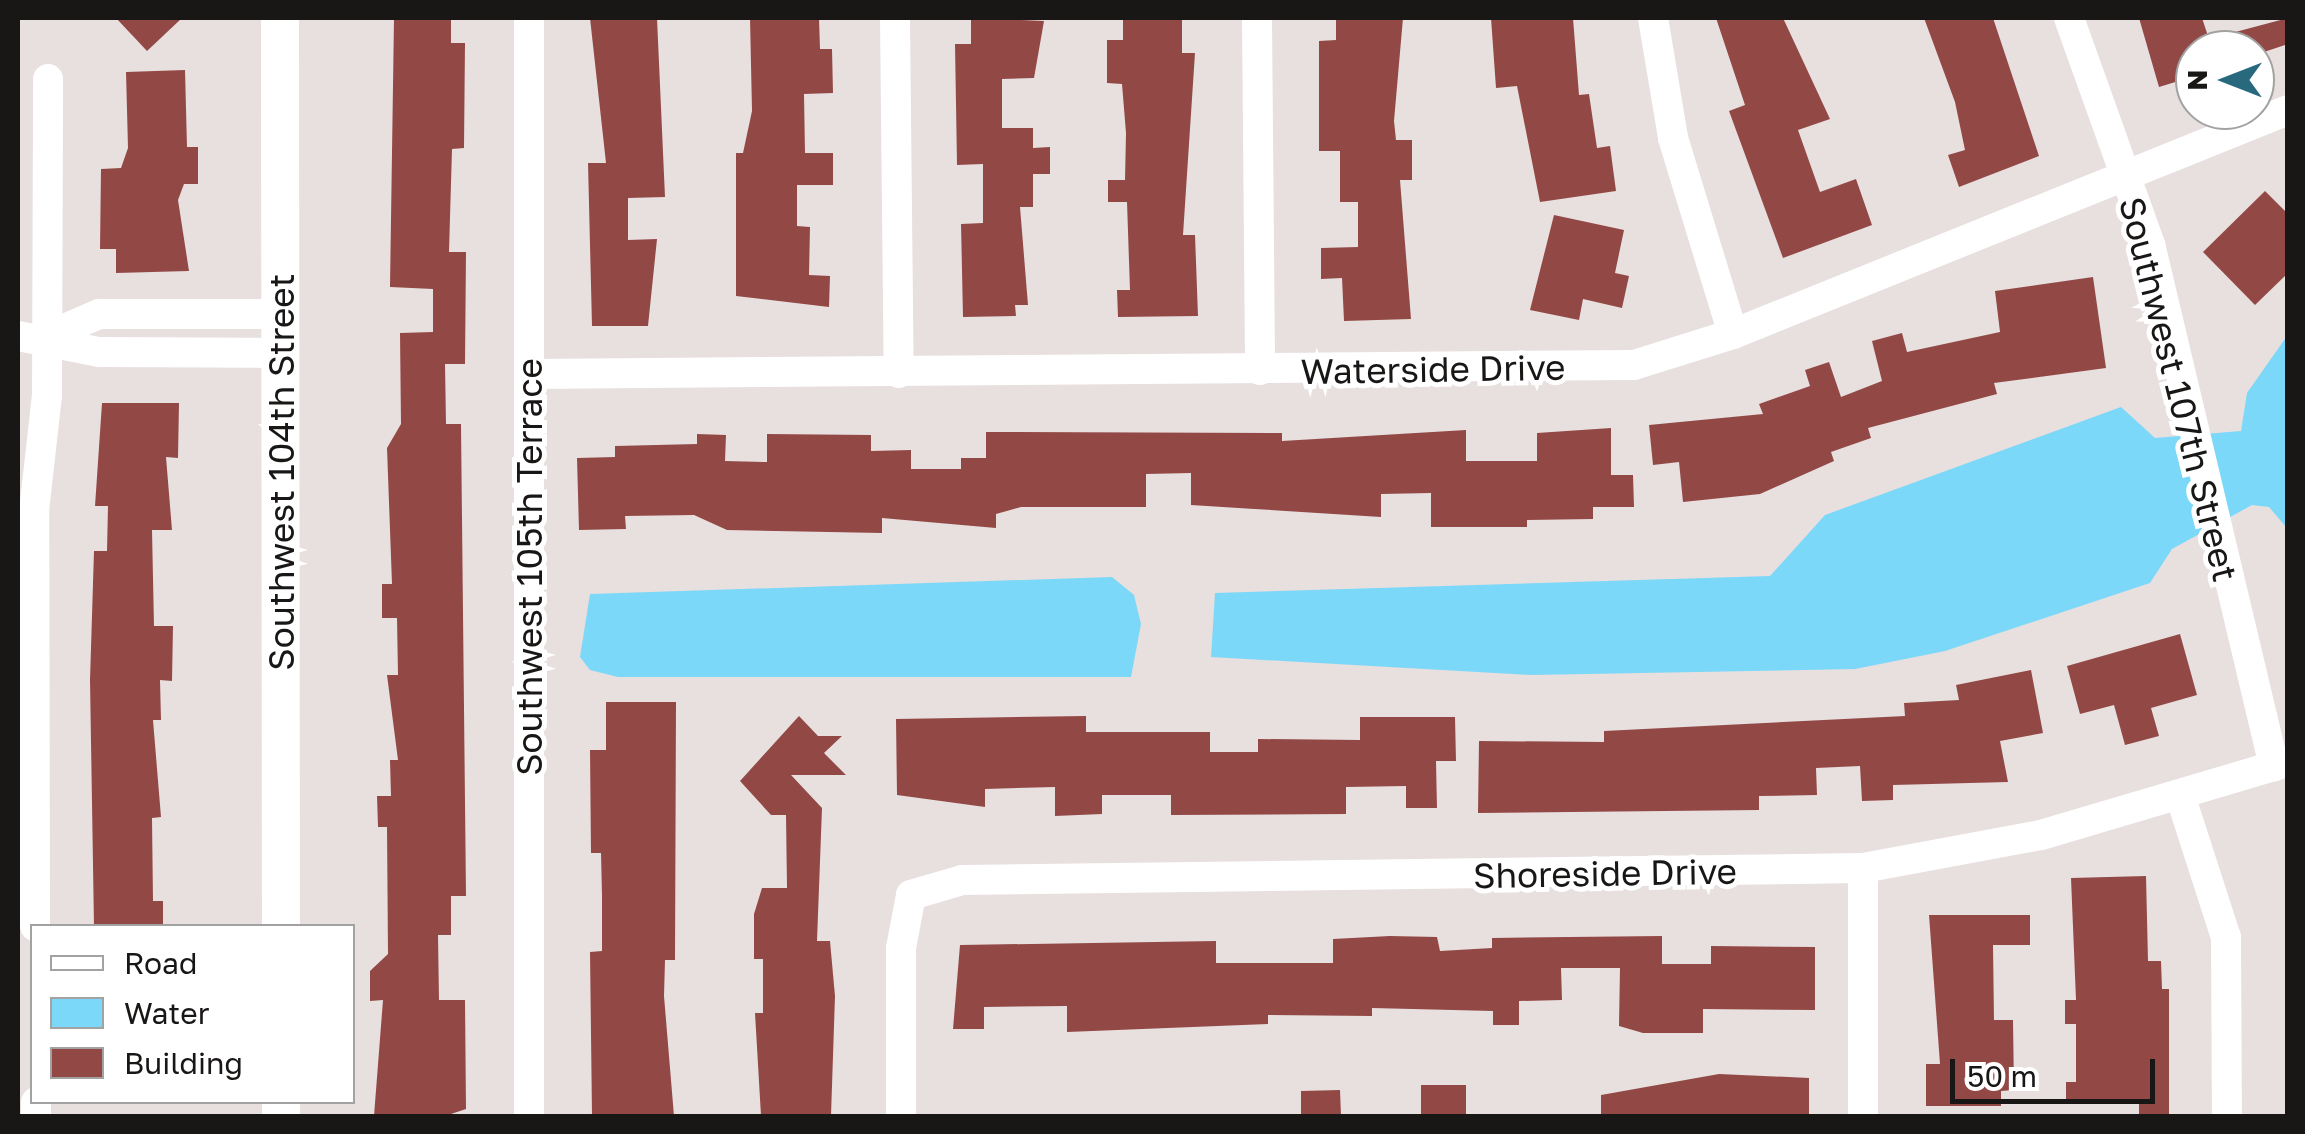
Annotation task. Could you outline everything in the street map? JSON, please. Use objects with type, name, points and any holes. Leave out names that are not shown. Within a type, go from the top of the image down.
[{"type":"main road","name":"Southwest 104th Street","points":[[280,18],[281,924]]},
{"type":"street","name":"Southwest 105th Terrace","points":[[529,18],[529,1116]]},
{"type":"street","points":[[895,18],[899,374]]},
{"type":"street","points":[[1258,18],[1260,370]]},
{"type":"street","points":[[1653,18],[1673,138],[1733,334]]},
{"type":"street","name":"Southwest 107th Street","points":[[2069,18],[2126,173],[2187,408],[2228,590],[2281,764]]},
{"type":"street","points":[[35,924],[32,336],[48,79]]},
{"type":"street","name":"Waterside Drive","points":[[529,374],[1609,367],[1733,334],[2288,110]]},
{"type":"street","points":[[32,336],[99,314],[281,314]]},
{"type":"street","points":[[32,336],[99,352],[280,353]]},
{"type":"street","name":"Shoreside Drive","points":[[902,1116],[901,948],[911,895],[962,880],[1863,868],[2041,836],[2281,764]]},
{"type":"street","points":[[2180,795],[2226,937],[2227,1116]]},
{"type":"street","points":[[1863,868],[1863,1116]]},
{"type":"water","points":[[2287,336],[2287,528],[2269,507],[2252,505],[2172,549],[2150,583],[1945,651],[1855,669],[1531,675],[1211,657],[1215,593],[1770,576],[1825,515],[2121,407],[2155,438],[2241,431],[2247,393]]},
{"type":"water","points":[[1112,577],[1134,595],[1141,624],[1131,677],[618,677],[590,670],[580,657],[590,594]]},
{"type":"building","points":[[116,18],[182,18],[147,51]]},
{"type":"building","points":[[394,18],[451,18],[451,43],[465,43],[464,148],[452,149],[449,252],[466,252],[465,364],[445,364],[446,424],[461,424],[466,896],[451,896],[451,935],[438,935],[439,1000],[465,1000],[466,1109],[445,1116],[374,1116],[383,1000],[370,1001],[370,971],[388,954],[387,827],[378,827],[377,796],[391,796],[390,760],[398,760],[387,675],[398,675],[397,618],[382,618],[382,584],[392,584],[387,448],[401,424],[400,333],[433,332],[433,289],[390,287]]},
{"type":"building","points":[[590,18],[657,18],[665,197],[628,198],[628,240],[657,239],[648,326],[592,326],[588,163],[606,163]]},
{"type":"building","points":[[750,18],[819,18],[820,49],[832,49],[833,93],[804,94],[805,153],[833,153],[833,185],[797,185],[797,226],[810,227],[809,275],[830,276],[829,307],[736,296],[736,153],[743,153],[752,111]]},
{"type":"building","points":[[971,18],[1044,21],[1034,78],[1002,79],[1002,128],[1033,128],[1033,148],[1050,147],[1050,174],[1033,174],[1033,207],[1020,207],[1028,305],[1015,305],[1016,316],[963,317],[961,224],[983,223],[983,164],[957,165],[955,44],[971,44]]},
{"type":"building","points":[[1123,18],[1182,18],[1182,53],[1195,53],[1183,235],[1195,235],[1198,316],[1118,317],[1117,290],[1130,290],[1127,202],[1108,202],[1108,180],[1125,180],[1126,133],[1122,84],[1107,83],[1107,40],[1123,40]]},
{"type":"building","points":[[1336,18],[1403,18],[1394,121],[1396,140],[1412,140],[1412,180],[1400,180],[1411,319],[1344,321],[1342,278],[1321,279],[1321,248],[1358,247],[1358,202],[1340,202],[1340,151],[1319,151],[1319,41],[1336,40]]},
{"type":"building","points":[[1491,18],[1573,18],[1579,95],[1589,94],[1597,148],[1610,146],[1616,191],[1540,202],[1517,86],[1496,88]]},
{"type":"building","points":[[1716,18],[1783,18],[1830,119],[1798,130],[1820,192],[1856,179],[1872,225],[1783,258],[1729,111],[1745,105]]},
{"type":"building","points":[[1924,18],[1993,18],[2039,156],[1959,187],[1948,155],[1965,150],[1955,102]]},
{"type":"building","points":[[2139,18],[2202,18],[2206,30],[2175,30],[2175,82],[2159,87]]},
{"type":"building","points":[[2288,18],[2288,44],[2275,48],[2275,30],[2243,30]]},
{"type":"building","points":[[185,70],[187,147],[198,147],[198,184],[184,184],[178,200],[189,271],[116,273],[116,249],[100,249],[101,169],[121,168],[128,148],[126,72]]},
{"type":"building","points":[[2265,191],[2288,214],[2288,273],[2255,305],[2203,252]]},
{"type":"building","points":[[1554,215],[1624,230],[1615,273],[1629,276],[1622,308],[1583,299],[1579,320],[1530,310]]},
{"type":"building","points":[[2093,277],[2106,368],[1994,383],[1997,394],[1868,428],[1871,438],[1831,452],[1834,461],[1760,494],[1683,502],[1679,462],[1653,465],[1649,425],[1763,414],[1759,404],[1810,386],[1805,370],[1829,362],[1841,397],[1882,381],[1872,341],[1902,333],[1907,352],[2000,332],[1995,291]]},
{"type":"building","points":[[102,403],[179,403],[178,458],[166,457],[172,530],[152,530],[154,626],[173,626],[172,681],[160,680],[161,720],[153,720],[161,817],[152,818],[153,901],[163,901],[163,924],[94,924],[90,680],[94,551],[107,551],[108,506],[95,506]]},
{"type":"building","points":[[1611,428],[1611,475],[1633,475],[1634,507],[1593,507],[1593,519],[1527,520],[1527,527],[1431,527],[1431,493],[1381,494],[1381,517],[1191,505],[1191,473],[1146,474],[1146,507],[1021,507],[996,514],[996,528],[882,518],[882,533],[727,530],[694,515],[625,516],[626,529],[579,530],[577,458],[615,457],[615,446],[697,444],[697,434],[726,435],[725,461],[767,462],[767,434],[871,435],[871,451],[911,450],[911,469],[961,469],[961,458],[986,458],[986,432],[1282,433],[1282,441],[1466,430],[1466,461],[1537,461],[1537,433]]},
{"type":"building","points":[[2180,634],[2197,695],[2151,708],[2159,736],[2125,745],[2114,705],[2080,714],[2067,666]]},
{"type":"building","points":[[2031,670],[2043,733],[2000,741],[2008,782],[1893,785],[1893,800],[1862,801],[1860,766],[1816,768],[1817,795],[1759,796],[1759,810],[1478,813],[1479,741],[1604,742],[1604,731],[1905,716],[1904,703],[1959,700],[1956,685]]},
{"type":"building","points":[[606,702],[676,702],[675,960],[665,960],[664,996],[674,1116],[592,1116],[590,952],[602,951],[602,896],[601,853],[591,853],[590,750],[606,750]]},
{"type":"building","points":[[799,716],[818,736],[842,736],[824,753],[846,775],[791,775],[822,808],[817,941],[830,941],[835,996],[831,1116],[761,1116],[755,1013],[763,1013],[763,959],[754,959],[754,914],[762,888],[787,888],[786,815],[771,815],[740,781]]},
{"type":"building","points":[[1086,716],[1086,732],[1210,732],[1210,752],[1258,752],[1258,739],[1360,740],[1360,717],[1455,717],[1456,761],[1436,761],[1437,808],[1406,808],[1406,786],[1346,787],[1346,814],[1171,815],[1171,795],[1102,795],[1102,814],[1055,816],[1055,787],[985,789],[985,807],[897,795],[896,719]]},
{"type":"building","points":[[2146,876],[2148,961],[2161,961],[2162,989],[2169,989],[2169,1116],[2139,1116],[2139,1104],[2066,1104],[2066,1082],[2076,1082],[2076,1024],[2065,1024],[2065,1000],[2076,1000],[2071,878]]},
{"type":"building","points":[[1929,915],[2030,915],[2030,945],[1993,945],[1994,1020],[2013,1020],[2014,1090],[2001,1091],[2001,1106],[1926,1106],[1926,1064],[1940,1064]]},
{"type":"building","points":[[1662,936],[1662,964],[1711,964],[1711,946],[1815,947],[1815,1010],[1703,1009],[1703,1033],[1643,1033],[1619,1026],[1620,968],[1561,968],[1562,1000],[1519,1001],[1519,1025],[1493,1025],[1493,1011],[1372,1008],[1372,1016],[1268,1015],[1268,1024],[1067,1032],[1067,1006],[984,1007],[984,1029],[953,1029],[960,945],[1216,941],[1216,963],[1333,963],[1333,939],[1437,937],[1440,951],[1492,948],[1492,938]]},
{"type":"building","points":[[1719,1074],[1809,1078],[1809,1116],[1601,1116],[1601,1095]]},
{"type":"building","points":[[1421,1085],[1466,1085],[1466,1116],[1421,1116]]},
{"type":"building","points":[[1340,1090],[1341,1116],[1301,1116],[1301,1091]]}]
